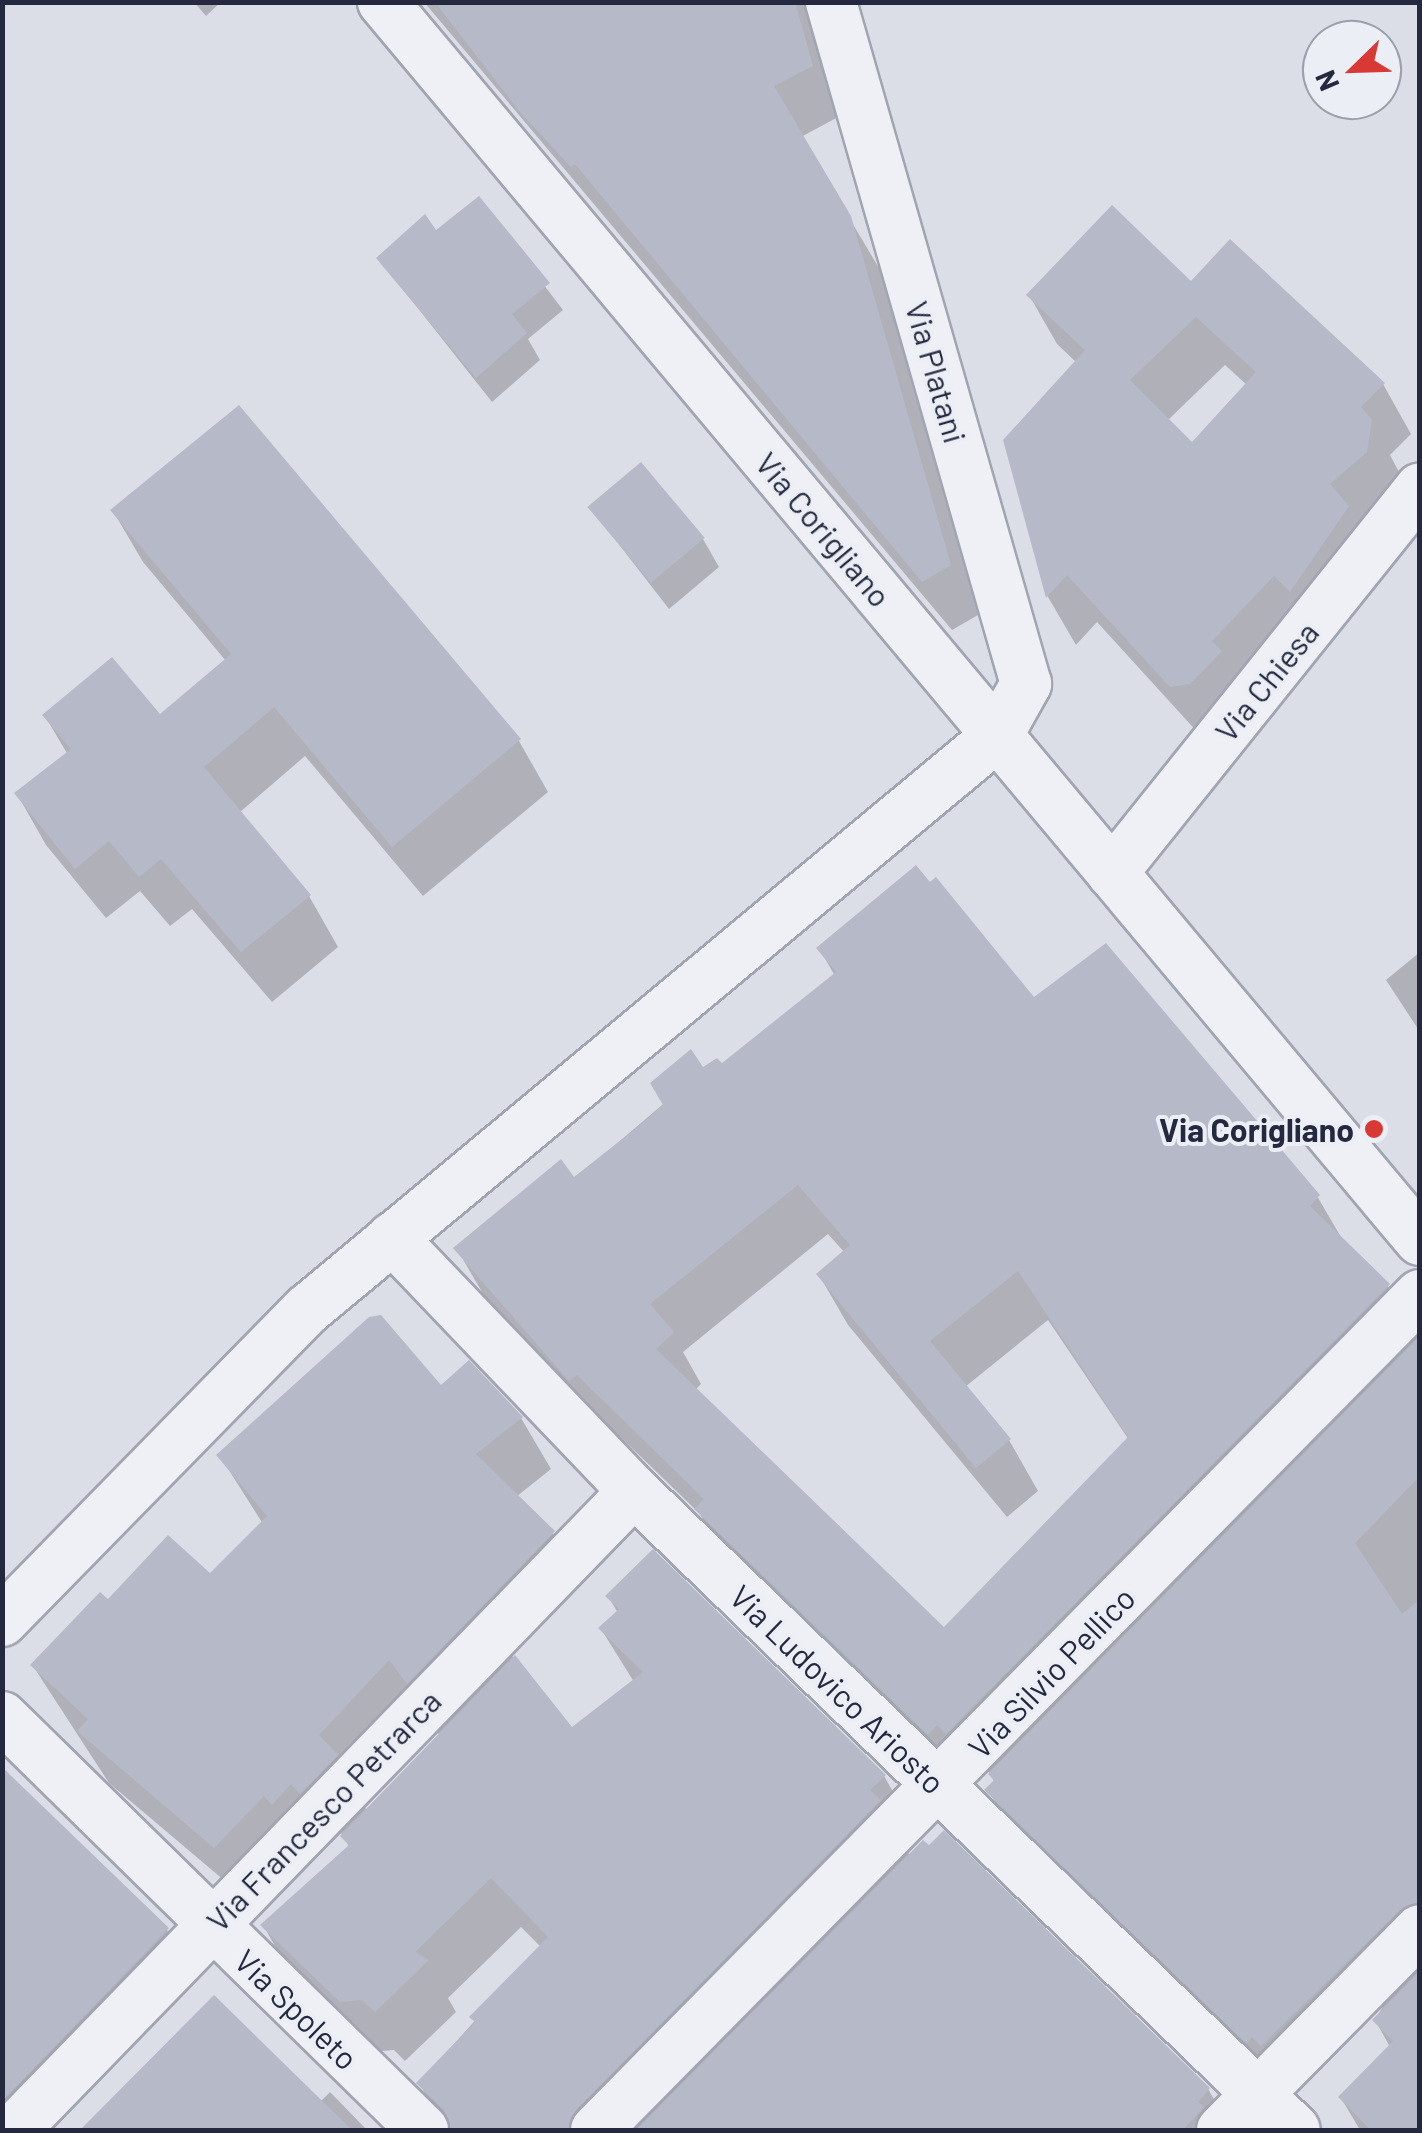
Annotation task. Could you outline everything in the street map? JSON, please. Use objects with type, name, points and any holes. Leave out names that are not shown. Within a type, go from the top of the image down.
[{"type":"street","name":"Via Corigliano","points":[[383,2],[1420,1240]]},
{"type":"street","name":"Via Platani","points":[[831,2],[1026,684],[997,736]]},
{"type":"street","name":"Via Chiesa","points":[[1112,873],[1420,488]]},
{"type":"street","points":[[2,1621],[308,1309],[997,736]]},
{"type":"street","name":"Via Ludovico Ariosto","points":[[392,1238],[634,1492],[1295,2130]]},
{"type":"street","name":"Via Silvio Pellico","points":[[596,2130],[939,1787],[1420,1295]]},
{"type":"street","name":"Via Francesco Petrarca","points":[[14,2130],[634,1492]]},
{"type":"street","name":"Via Spoleto","points":[[2,1717],[210,1926],[423,2130]]},
{"type":"street","points":[[1222,2130],[1420,1930]]},
{"type":"building","points":[[435,2],[795,2],[813,66],[774,86],[851,216],[951,565],[922,582],[575,164],[571,167],[519,111]]},
{"type":"building","points":[[479,196],[550,283],[512,314],[527,333],[476,378],[376,258],[425,214],[436,230]]},
{"type":"building","points":[[1112,205],[1191,281],[1230,239],[1385,383],[1361,407],[1372,420],[1367,452],[1330,484],[1349,506],[1290,592],[1274,576],[1212,641],[1222,651],[1190,684],[1170,687],[1067,575],[1046,598],[1003,440],[1085,350],[1026,295]],"holes":[[[1196,317],[1256,372],[1192,442],[1130,380]]]},
{"type":"building","points":[[239,405],[521,739],[392,847],[274,707],[204,767],[311,895],[241,952],[161,859],[139,877],[109,841],[75,869],[14,793],[71,749],[42,715],[112,657],[160,714],[231,654],[110,510]]},
{"type":"building","points":[[641,462],[705,538],[651,583],[587,507]]},
{"type":"building","points":[[916,865],[930,882],[936,877],[1034,997],[1106,943],[1320,1195],[1310,1206],[1390,1284],[946,1734],[937,1725],[928,1735],[694,1509],[704,1499],[577,1375],[569,1381],[453,1248],[561,1159],[574,1177],[640,1125],[663,1105],[650,1083],[691,1049],[703,1067],[717,1058],[722,1063],[836,972],[816,948]],"holes":[[[798,1185],[850,1245],[816,1274],[976,1468],[1011,1439],[930,1341],[1018,1271],[1128,1437],[944,1627],[656,1349],[674,1332],[650,1304]]]},
{"type":"building","points":[[381,1315],[441,1385],[469,1360],[523,1417],[476,1454],[555,1531],[407,1684],[389,1660],[319,1735],[338,1755],[300,1794],[291,1784],[272,1805],[264,1796],[214,1848],[77,1731],[88,1719],[30,1665],[100,1592],[108,1599],[168,1535],[210,1573],[267,1516],[216,1455],[369,1317]]},
{"type":"building","points":[[1420,1336],[1420,1476],[1355,1543],[1402,1614],[1420,1599],[1420,1902],[1400,1910],[1261,2046],[1252,2037],[1247,2044],[984,1790],[994,1780],[988,1774]]},
{"type":"building","points":[[653,1549],[886,1775],[870,1790],[881,1800],[576,2110],[568,2130],[451,2130],[444,2110],[416,2083],[475,2022],[469,2017],[548,1937],[491,1878],[415,1952],[429,1960],[375,2012],[362,2000],[340,2002],[260,1925],[349,1845],[340,1836],[515,1655],[572,1727],[643,1672],[598,1628],[619,1609],[605,1596]]},
{"type":"building","points":[[2,1767],[169,1928],[2,2101]]},
{"type":"building","points":[[944,1830],[1210,2088],[1198,2102],[1204,2107],[1183,2130],[636,2130],[923,1840],[929,1845]]},
{"type":"building","points":[[1420,1971],[1420,2130],[1371,2130],[1338,2097],[1393,2041],[1372,2020]]},
{"type":"building","points":[[214,1995],[352,2130],[80,2130]]},
{"type":"place","name":"Via Corigliano","points":[[1374,1129]]}]
